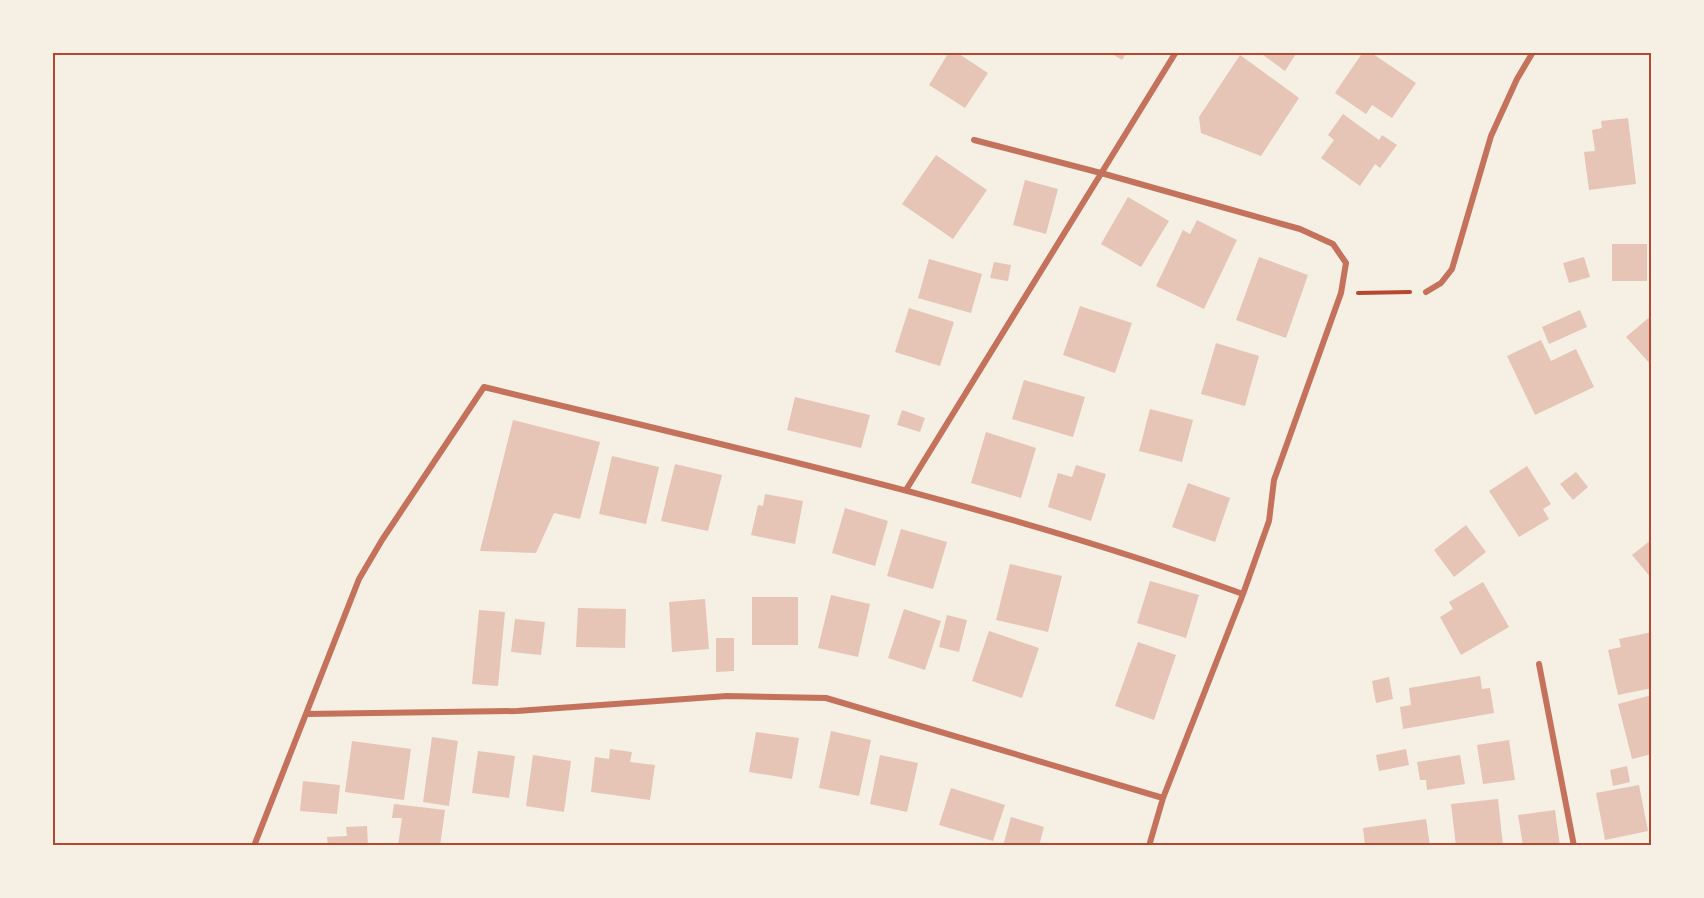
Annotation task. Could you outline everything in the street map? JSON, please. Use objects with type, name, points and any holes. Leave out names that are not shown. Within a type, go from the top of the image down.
[{"type":"street","points":[[906,490],[1176,52]]},
{"type":"street","points":[[1426,292],[1441,283],[1452,269],[1491,136],[1517,79],[1533,52]]},
{"type":"street","points":[[974,140],[1300,229],[1333,244],[1346,263],[1341,293],[1274,480],[1269,521],[1243,594],[1163,798],[1149,846]]},
{"type":"street","points":[[254,846],[359,579],[382,540],[484,387],[906,490],[1150,561],[1243,594]]},
{"type":"street","points":[[1539,664],[1574,846]]},
{"type":"street","points":[[306,714],[517,711],[727,696],[826,698],[1163,798]]},
{"type":"path","points":[[1341,293],[1426,292]]},
{"type":"building","points":[[949,52],[956,52],[988,73],[965,108],[929,85]]},
{"type":"building","points":[[1109,52],[1127,52],[1122,60]]},
{"type":"building","points":[[1259,52],[1297,52],[1285,71]]},
{"type":"building","points":[[1363,52],[1370,52],[1416,83],[1392,118],[1372,105],[1366,114],[1335,93]]},
{"type":"building","points":[[1240,55],[1299,98],[1261,156],[1201,133],[1199,117]]},
{"type":"building","points":[[1343,114],[1379,140],[1382,135],[1397,145],[1380,168],[1375,164],[1360,186],[1321,158],[1334,140],[1328,135]]},
{"type":"building","points":[[1628,118],[1636,184],[1589,190],[1584,152],[1595,151],[1592,130],[1602,128],[1601,121]]},
{"type":"building","points":[[936,155],[987,190],[953,239],[902,204]]},
{"type":"building","points":[[1025,180],[1058,189],[1046,234],[1013,225]]},
{"type":"building","points":[[1128,197],[1169,221],[1141,267],[1101,244]]},
{"type":"building","points":[[1197,220],[1237,240],[1204,309],[1156,286],[1183,230],[1190,234]]},
{"type":"building","points":[[1612,244],[1647,244],[1647,281],[1612,281]]},
{"type":"building","points":[[1259,257],[1308,275],[1286,338],[1236,320]]},
{"type":"building","points":[[1584,257],[1590,277],[1569,283],[1563,263]]},
{"type":"building","points":[[929,259],[982,274],[971,313],[918,298]]},
{"type":"building","points":[[994,262],[1011,265],[1008,281],[990,278]]},
{"type":"building","points":[[1080,306],[1132,323],[1115,373],[1063,355]]},
{"type":"building","points":[[909,308],[954,322],[940,366],[895,352]]},
{"type":"building","points":[[1580,310],[1587,327],[1549,344],[1542,327]]},
{"type":"building","points":[[1652,315],[1652,366],[1626,337]]},
{"type":"building","points":[[1541,340],[1551,361],[1576,349],[1594,387],[1535,415],[1507,356]]},
{"type":"building","points":[[1216,343],[1259,356],[1245,406],[1201,394]]},
{"type":"building","points":[[1024,380],[1085,397],[1073,437],[1012,419]]},
{"type":"building","points":[[795,397],[870,415],[861,448],[787,430]]},
{"type":"building","points":[[1150,409],[1193,420],[1182,462],[1139,451]]},
{"type":"building","points":[[902,410],[925,418],[920,432],[897,425]]},
{"type":"building","points":[[513,420],[600,442],[580,519],[554,513],[536,553],[480,551]]},
{"type":"building","points":[[986,432],[1036,448],[1021,498],[971,483]]},
{"type":"building","points":[[612,456],[659,467],[646,524],[599,514]]},
{"type":"building","points":[[675,464],[722,475],[708,531],[661,521]]},
{"type":"building","points":[[1076,465],[1106,474],[1091,521],[1048,507],[1058,473],[1072,477]]},
{"type":"building","points":[[1527,466],[1551,504],[1543,509],[1549,519],[1519,537],[1489,491]]},
{"type":"building","points":[[1576,472],[1588,487],[1573,500],[1560,484]]},
{"type":"building","points":[[1188,483],[1230,498],[1215,542],[1172,527]]},
{"type":"building","points":[[765,494],[803,501],[795,544],[751,535],[758,505],[763,506]]},
{"type":"building","points":[[845,508],[888,521],[875,566],[832,553]]},
{"type":"building","points":[[1466,525],[1486,552],[1454,577],[1434,550]]},
{"type":"building","points":[[901,529],[947,542],[933,589],[887,576]]},
{"type":"building","points":[[1652,541],[1652,579],[1632,555]]},
{"type":"building","points":[[1010,564],[1062,576],[1048,632],[996,620]]},
{"type":"building","points":[[1150,581],[1199,595],[1186,638],[1137,623]]},
{"type":"building","points":[[1483,582],[1509,627],[1461,655],[1440,617],[1453,609],[1449,602]]},
{"type":"building","points":[[831,595],[870,604],[858,657],[818,648]]},
{"type":"building","points":[[752,597],[798,597],[798,645],[752,645]]},
{"type":"building","points":[[705,599],[709,649],[672,652],[669,602]]},
{"type":"building","points":[[578,608],[626,609],[625,648],[576,647]]},
{"type":"building","points":[[904,609],[941,621],[925,670],[888,658]]},
{"type":"building","points":[[479,610],[505,612],[498,686],[472,684]]},
{"type":"building","points":[[947,615],[967,620],[959,652],[939,647]]},
{"type":"building","points":[[515,619],[545,622],[541,655],[511,652]]},
{"type":"building","points":[[989,631],[1039,648],[1022,698],[972,681]]},
{"type":"building","points":[[1652,632],[1652,688],[1618,695],[1608,650],[1621,647],[1619,639]]},
{"type":"building","points":[[716,638],[734,638],[734,671],[716,672]]},
{"type":"building","points":[[1138,642],[1176,655],[1154,720],[1115,706]]},
{"type":"building","points":[[1480,676],[1482,689],[1490,688],[1494,713],[1403,729],[1400,707],[1411,705],[1409,688]]},
{"type":"building","points":[[1389,677],[1393,699],[1376,703],[1372,681]]},
{"type":"building","points":[[1652,695],[1652,754],[1632,759],[1618,704]]},
{"type":"building","points":[[831,731],[871,740],[859,796],[819,788]]},
{"type":"building","points":[[756,732],[799,738],[792,779],[749,772]]},
{"type":"building","points":[[432,737],[458,741],[449,806],[423,802]]},
{"type":"building","points":[[1509,740],[1515,780],[1483,784],[1477,745]]},
{"type":"building","points":[[352,741],[411,749],[404,800],[345,792]]},
{"type":"building","points":[[610,749],[632,752],[630,762],[655,765],[650,800],[591,792],[595,757],[609,759]]},
{"type":"building","points":[[1406,749],[1409,765],[1379,771],[1376,755]]},
{"type":"building","points":[[478,751],[515,756],[509,798],[472,793]]},
{"type":"building","points":[[533,755],[571,761],[564,812],[526,806]]},
{"type":"building","points":[[880,755],[918,763],[907,812],[870,804]]},
{"type":"building","points":[[1460,755],[1465,784],[1427,790],[1426,780],[1420,780],[1417,762]]},
{"type":"building","points":[[1627,766],[1630,782],[1613,786],[1610,770]]},
{"type":"building","points":[[303,781],[340,785],[337,814],[300,811]]},
{"type":"building","points":[[1639,785],[1648,831],[1605,840],[1596,793]]},
{"type":"building","points":[[951,788],[1005,805],[993,841],[939,825]]},
{"type":"building","points":[[1498,799],[1503,846],[1456,846],[1451,804]]},
{"type":"building","points":[[394,804],[445,810],[440,846],[398,846],[402,818],[392,818]]},
{"type":"building","points":[[1555,810],[1560,846],[1523,846],[1518,815]]},
{"type":"building","points":[[1011,817],[1044,827],[1039,846],[1003,846]]},
{"type":"building","points":[[1426,819],[1430,846],[1365,846],[1363,828]]},
{"type":"building","points":[[367,826],[368,846],[328,846],[327,837],[347,836],[346,827]]}]
